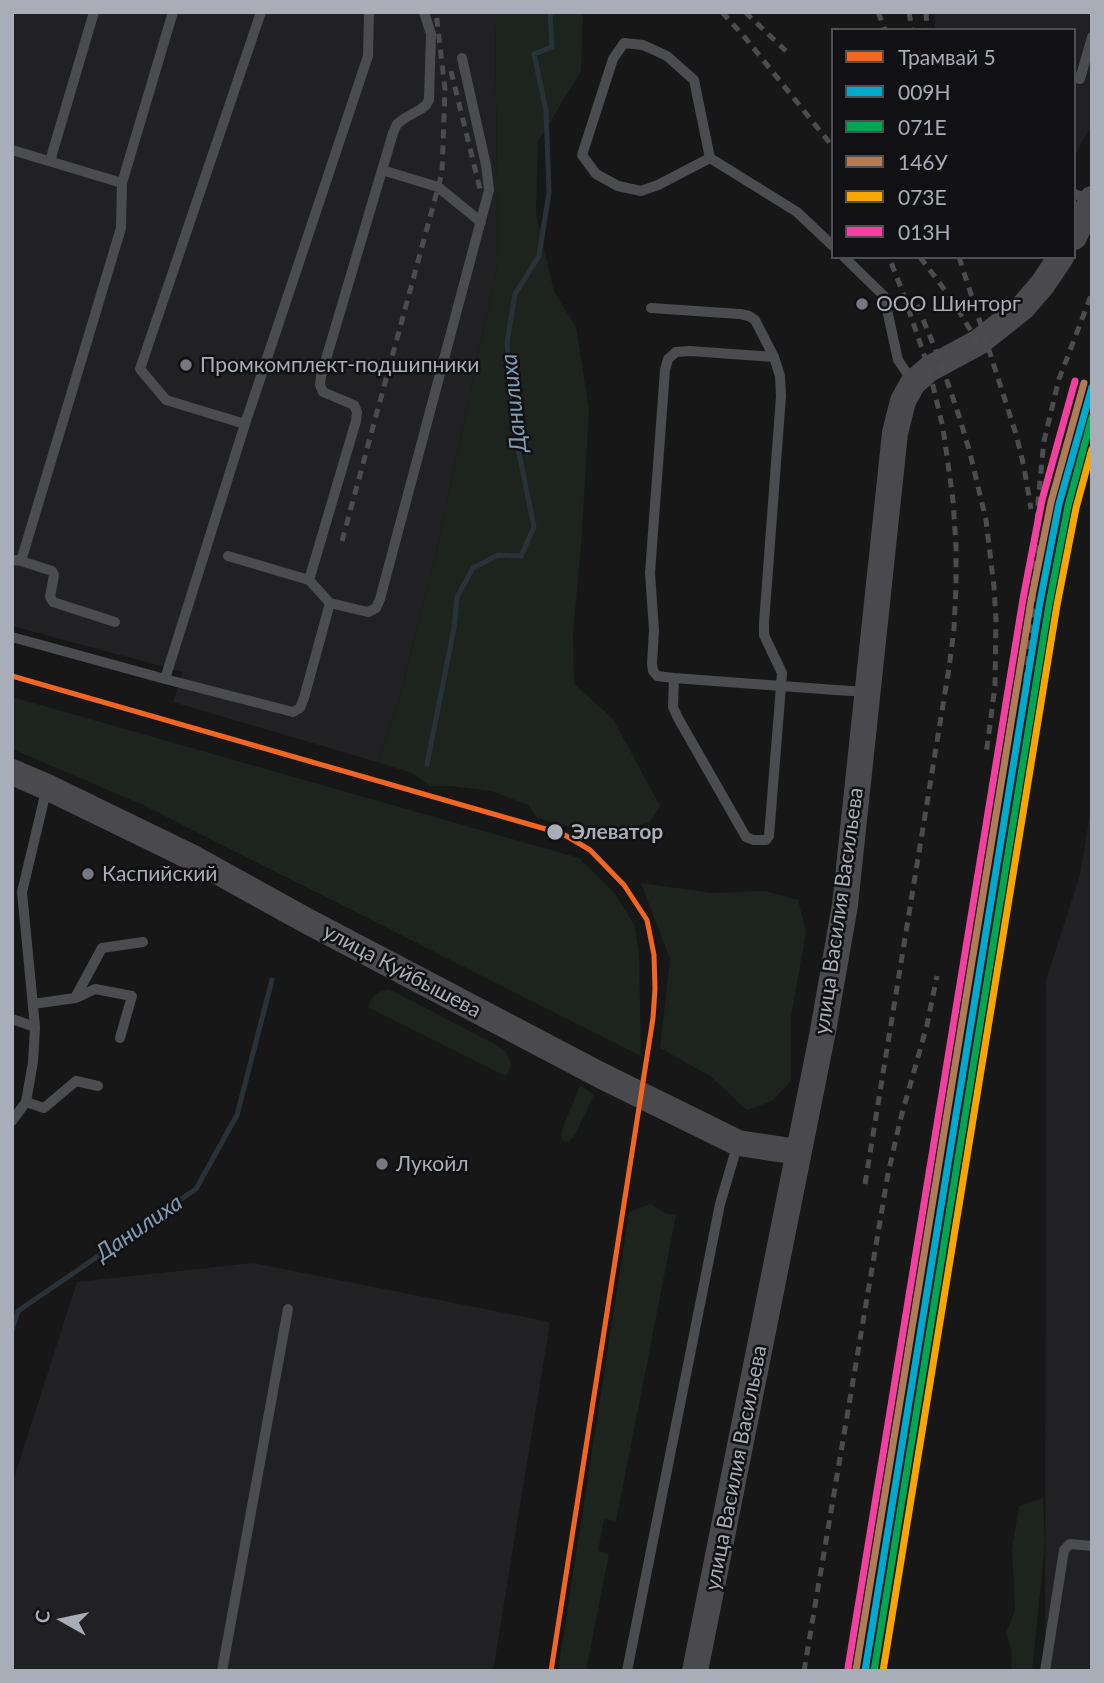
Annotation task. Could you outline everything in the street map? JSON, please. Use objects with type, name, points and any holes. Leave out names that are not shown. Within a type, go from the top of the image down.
[{"type":"main road","points":[[1076,233],[1092,199]]},
{"type":"main road","points":[[913,383],[929,369],[979,342],[1013,316],[1034,295],[1060,259]]},
{"type":"main road","name":"улица Василия Васильева","points":[[695,1671],[823,1031],[845,905],[895,433],[903,401],[913,383]]},
{"type":"main road","name":"улица Куйбышева","points":[[12,772],[195,859],[602,1076],[738,1143],[798,1152]]},
{"type":"lane","points":[[50,162],[94,12]]},
{"type":"lane","points":[[115,622],[53,602],[50,597],[54,575],[52,571],[17,561],[121,228],[122,183],[173,12]]},
{"type":"lane","points":[[245,424],[166,400],[140,369],[261,12]]},
{"type":"lane","points":[[165,679],[245,424],[369,56],[369,12]]},
{"type":"lane","points":[[309,580],[357,412],[354,405],[323,393],[321,376],[397,124],[421,109],[429,100],[431,34],[424,12]]},
{"type":"lane","points":[[1076,78],[1080,79],[1092,37]]},
{"type":"lane","points":[[710,158],[641,191],[618,186],[596,174],[582,155],[613,60],[624,43],[643,45],[667,56],[694,80],[710,158],[797,212],[831,244]]},
{"type":"lane","points":[[228,556],[309,580],[330,603],[368,612],[376,608],[489,190],[489,177],[462,58]]},
{"type":"lane","points":[[12,150],[122,183]]},
{"type":"lane","points":[[382,170],[438,187],[481,222]]},
{"type":"lane","points":[[846,259],[884,296],[898,360],[913,383]]},
{"type":"lane","points":[[651,308],[749,316],[755,320],[774,357],[780,376],[781,396],[764,635],[782,673],[769,836],[766,840],[748,839],[743,834],[673,707],[674,678]]},
{"type":"lane","points":[[774,357],[690,351],[676,352],[668,359],[650,573],[654,630],[653,671],[657,676],[674,678],[867,692]]},
{"type":"lane","points":[[12,637],[293,712],[300,708],[304,698],[330,603]]},
{"type":"lane","points":[[12,1121],[26,1102],[36,1027],[17,891],[47,787]]},
{"type":"lane","points":[[75,998],[103,948],[143,942]]},
{"type":"lane","points":[[33,1004],[75,998],[95,989],[132,996],[120,1038]]},
{"type":"lane","points":[[12,1019],[36,1027]]},
{"type":"lane","points":[[26,1102],[44,1108],[76,1081],[98,1086]]},
{"type":"lane","points":[[626,1671],[720,1204],[738,1143]]},
{"type":"lane","points":[[222,1671],[288,1309]]},
{"type":"lane","points":[[1045,1671],[1063,1550],[1070,1544],[1092,1546]]},
{"type":"shaded area","points":[[12,12],[495,12],[498,262],[437,549],[398,704],[377,762],[173,702],[183,672],[12,626]]},
{"type":"shaded area","points":[[495,12],[583,12],[581,71],[538,142],[536,213],[554,292],[576,327],[589,410],[573,635],[574,684],[613,719],[660,806],[650,822],[606,837],[537,818],[528,805],[491,791],[430,786],[412,773],[377,762],[398,704],[437,549],[498,262]]},
{"type":"shaded area","points":[[934,12],[1092,12],[1092,124],[1076,153],[1076,28],[935,28]]},
{"type":"shaded area","points":[[12,697],[579,858],[614,893],[635,926],[639,955],[641,1056],[141,804],[12,749]]},
{"type":"shaded area","points":[[1092,802],[1092,1671],[1045,1671],[1046,980],[1080,875]]},
{"type":"shaded area","points":[[641,883],[712,893],[765,891],[798,900],[806,931],[791,1017],[791,1081],[772,1101],[747,1110],[710,1076],[660,1048],[670,959]]},
{"type":"shaded area","points":[[389,989],[498,1046],[506,1052],[511,1062],[506,1076],[368,1007],[373,997]]},
{"type":"shaded area","points":[[580,1086],[593,1094],[593,1097],[575,1135],[568,1142],[564,1141],[561,1138],[563,1127]]},
{"type":"shaded area","points":[[650,1204],[665,1213],[676,1215],[616,1521],[604,1519],[598,1551],[609,1553],[586,1671],[558,1671],[629,1212]]},
{"type":"shaded area","points":[[253,1263],[550,1322],[493,1671],[12,1671],[12,1484],[77,1282]]},
{"type":"shaded area","points":[[1043,1498],[1045,1543],[1032,1671],[1011,1671],[1012,1651],[1006,1633],[1015,1611],[1012,1549],[1019,1506]]},
{"type":"waterway","name":"Данилиха","points":[[427,764],[454,628],[457,597],[473,568],[498,555],[521,556],[534,527],[518,448],[507,343],[515,294],[539,256],[549,192],[546,110],[534,54],[552,47],[550,12]]},
{"type":"waterway","name":"Данилиха","points":[[12,1330],[18,1311],[196,1189],[237,1115],[272,980]]},
{"type":"railway","points":[[342,541],[442,173],[445,89],[436,12]]},
{"type":"railway","points":[[722,12],[831,145]]},
{"type":"railway","points":[[745,12],[786,51]]},
{"type":"railway","points":[[878,12],[884,28]]},
{"type":"railway","points":[[909,12],[912,28]]},
{"type":"railway","points":[[926,12],[927,28]]},
{"type":"railway","points":[[451,71],[480,189]]},
{"type":"railway","points":[[865,1184],[949,668],[956,587],[953,500],[943,428],[929,369],[890,259]]},
{"type":"railway","points":[[922,259],[950,297],[981,347]]},
{"type":"railway","points":[[960,259],[1016,434],[1031,509]]},
{"type":"railway","points":[[1024,697],[1032,623],[1044,441],[1059,379],[1092,293]]},
{"type":"railway","points":[[917,305],[960,419],[986,520],[996,619],[995,686],[986,755]]},
{"type":"railway","points":[[804,1671],[888,1174],[937,976]]},
{"type":"tram line","name":"5","points":[[12,676],[563,834],[590,850],[624,885],[647,920],[654,955],[653,1018],[551,1671]]},
{"type":"transit line","name":"013Н","points":[[848,1668],[1023,599],[1042,500],[1075,381]]},
{"type":"transit line","name":"146У","points":[[856,1670],[1031,601],[1051,502],[1084,383]]},
{"type":"transit line","name":"009Н","points":[[865,1671],[1040,602],[1059,504],[1092,387]]},
{"type":"transit line","name":"071Е","points":[[874,1671],[1049,604],[1068,506],[1092,417]]},
{"type":"transit line","name":"073Е","points":[[883,1671],[1057,605],[1076,508],[1092,449]]},
{"type":"place","name":"ООО Шинторг","points":[[862,304]]},
{"type":"place","name":"Промкомплект-подшипники","points":[[186,365]]},
{"type":"place","name":"Элеватор","points":[[555,832]]},
{"type":"place","name":"Каспийский","points":[[88,874]]},
{"type":"place","name":"Лукойл","points":[[382,1164]]}]
